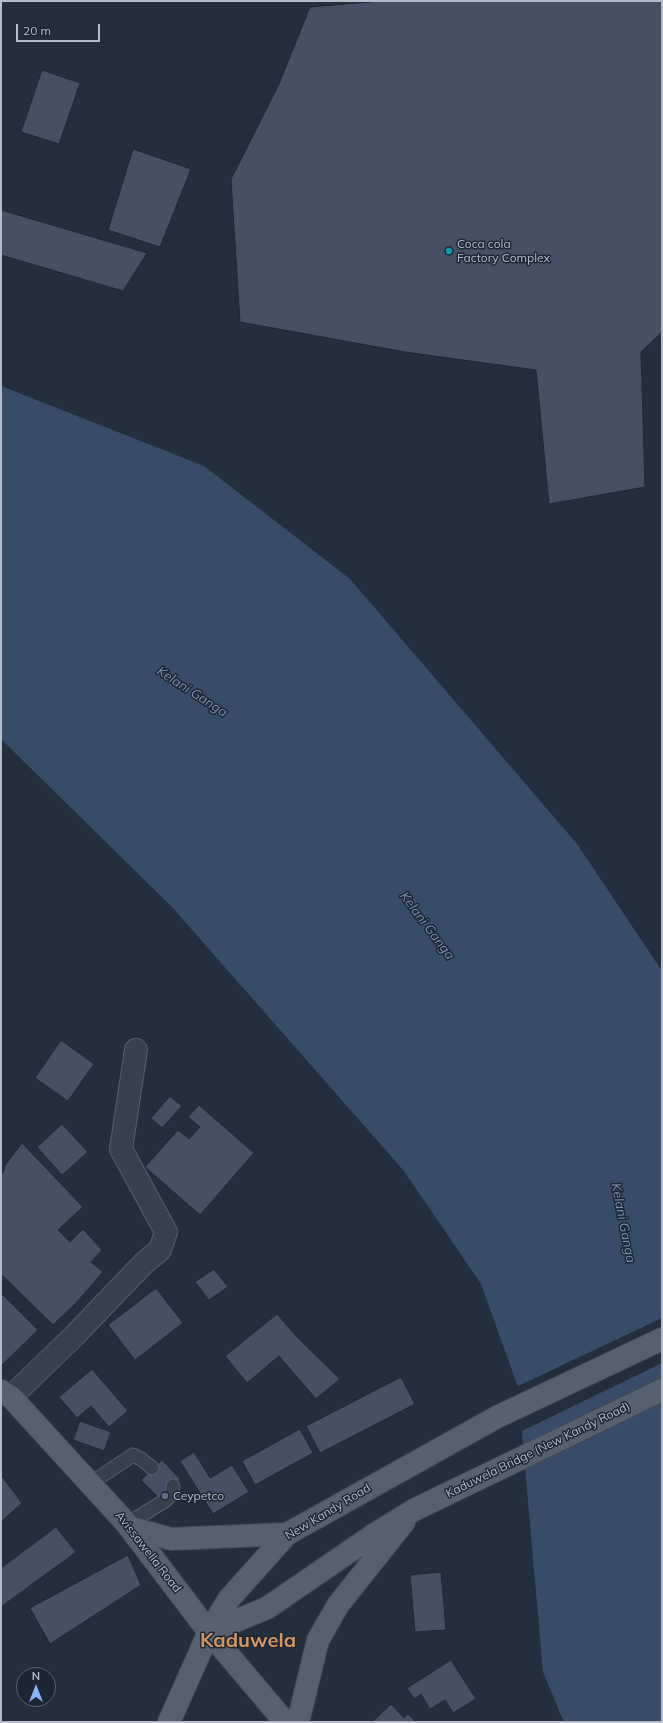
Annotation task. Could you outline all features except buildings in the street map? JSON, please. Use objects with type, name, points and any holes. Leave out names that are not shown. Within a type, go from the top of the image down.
[{"type":"main road","name":"New Kandy Road","points":[[169,1722],[209,1632],[228,1599],[287,1534],[497,1417],[662,1339]]},
{"type":"main road","name":"Kaduwela Bridge (New Kandy Road)","points":[[414,1510],[514,1460],[662,1390]]},
{"type":"main road","name":"Avissawella Road","points":[[6,1394],[91,1483],[128,1526],[209,1632],[285,1722]]},
{"type":"main road","points":[[209,1632],[267,1608],[374,1534],[414,1510]]},
{"type":"main road","points":[[298,1722],[318,1640],[338,1605],[414,1510]]},
{"type":"main road","points":[[128,1526],[171,1539],[287,1534]]},
{"type":"street","points":[[6,1394],[75,1334],[144,1263],[160,1250],[166,1232],[121,1149],[136,1050]]},
{"type":"lane","points":[[91,1483],[133,1455],[141,1459],[152,1468]]},
{"type":"lane","points":[[128,1526],[166,1500],[172,1494],[174,1486]]},
{"type":"water","name":"Kelani Ganga","points":[[1,386],[204,466],[350,579],[577,844],[662,971],[662,1722],[564,1722],[543,1672],[518,1387],[481,1284],[404,1171],[172,907],[1,739]]},
{"type":"pier","points":[[662,1318],[662,1363],[520,1432],[516,1387]]},
{"type":"place","name":"Coca cola Factory Complex","points":[[449,251]]},
{"type":"place","name":"Ceypetco","points":[[165,1496]]},
{"type":"district","name":"Kaduwela","points":[[248,1641]]}]
